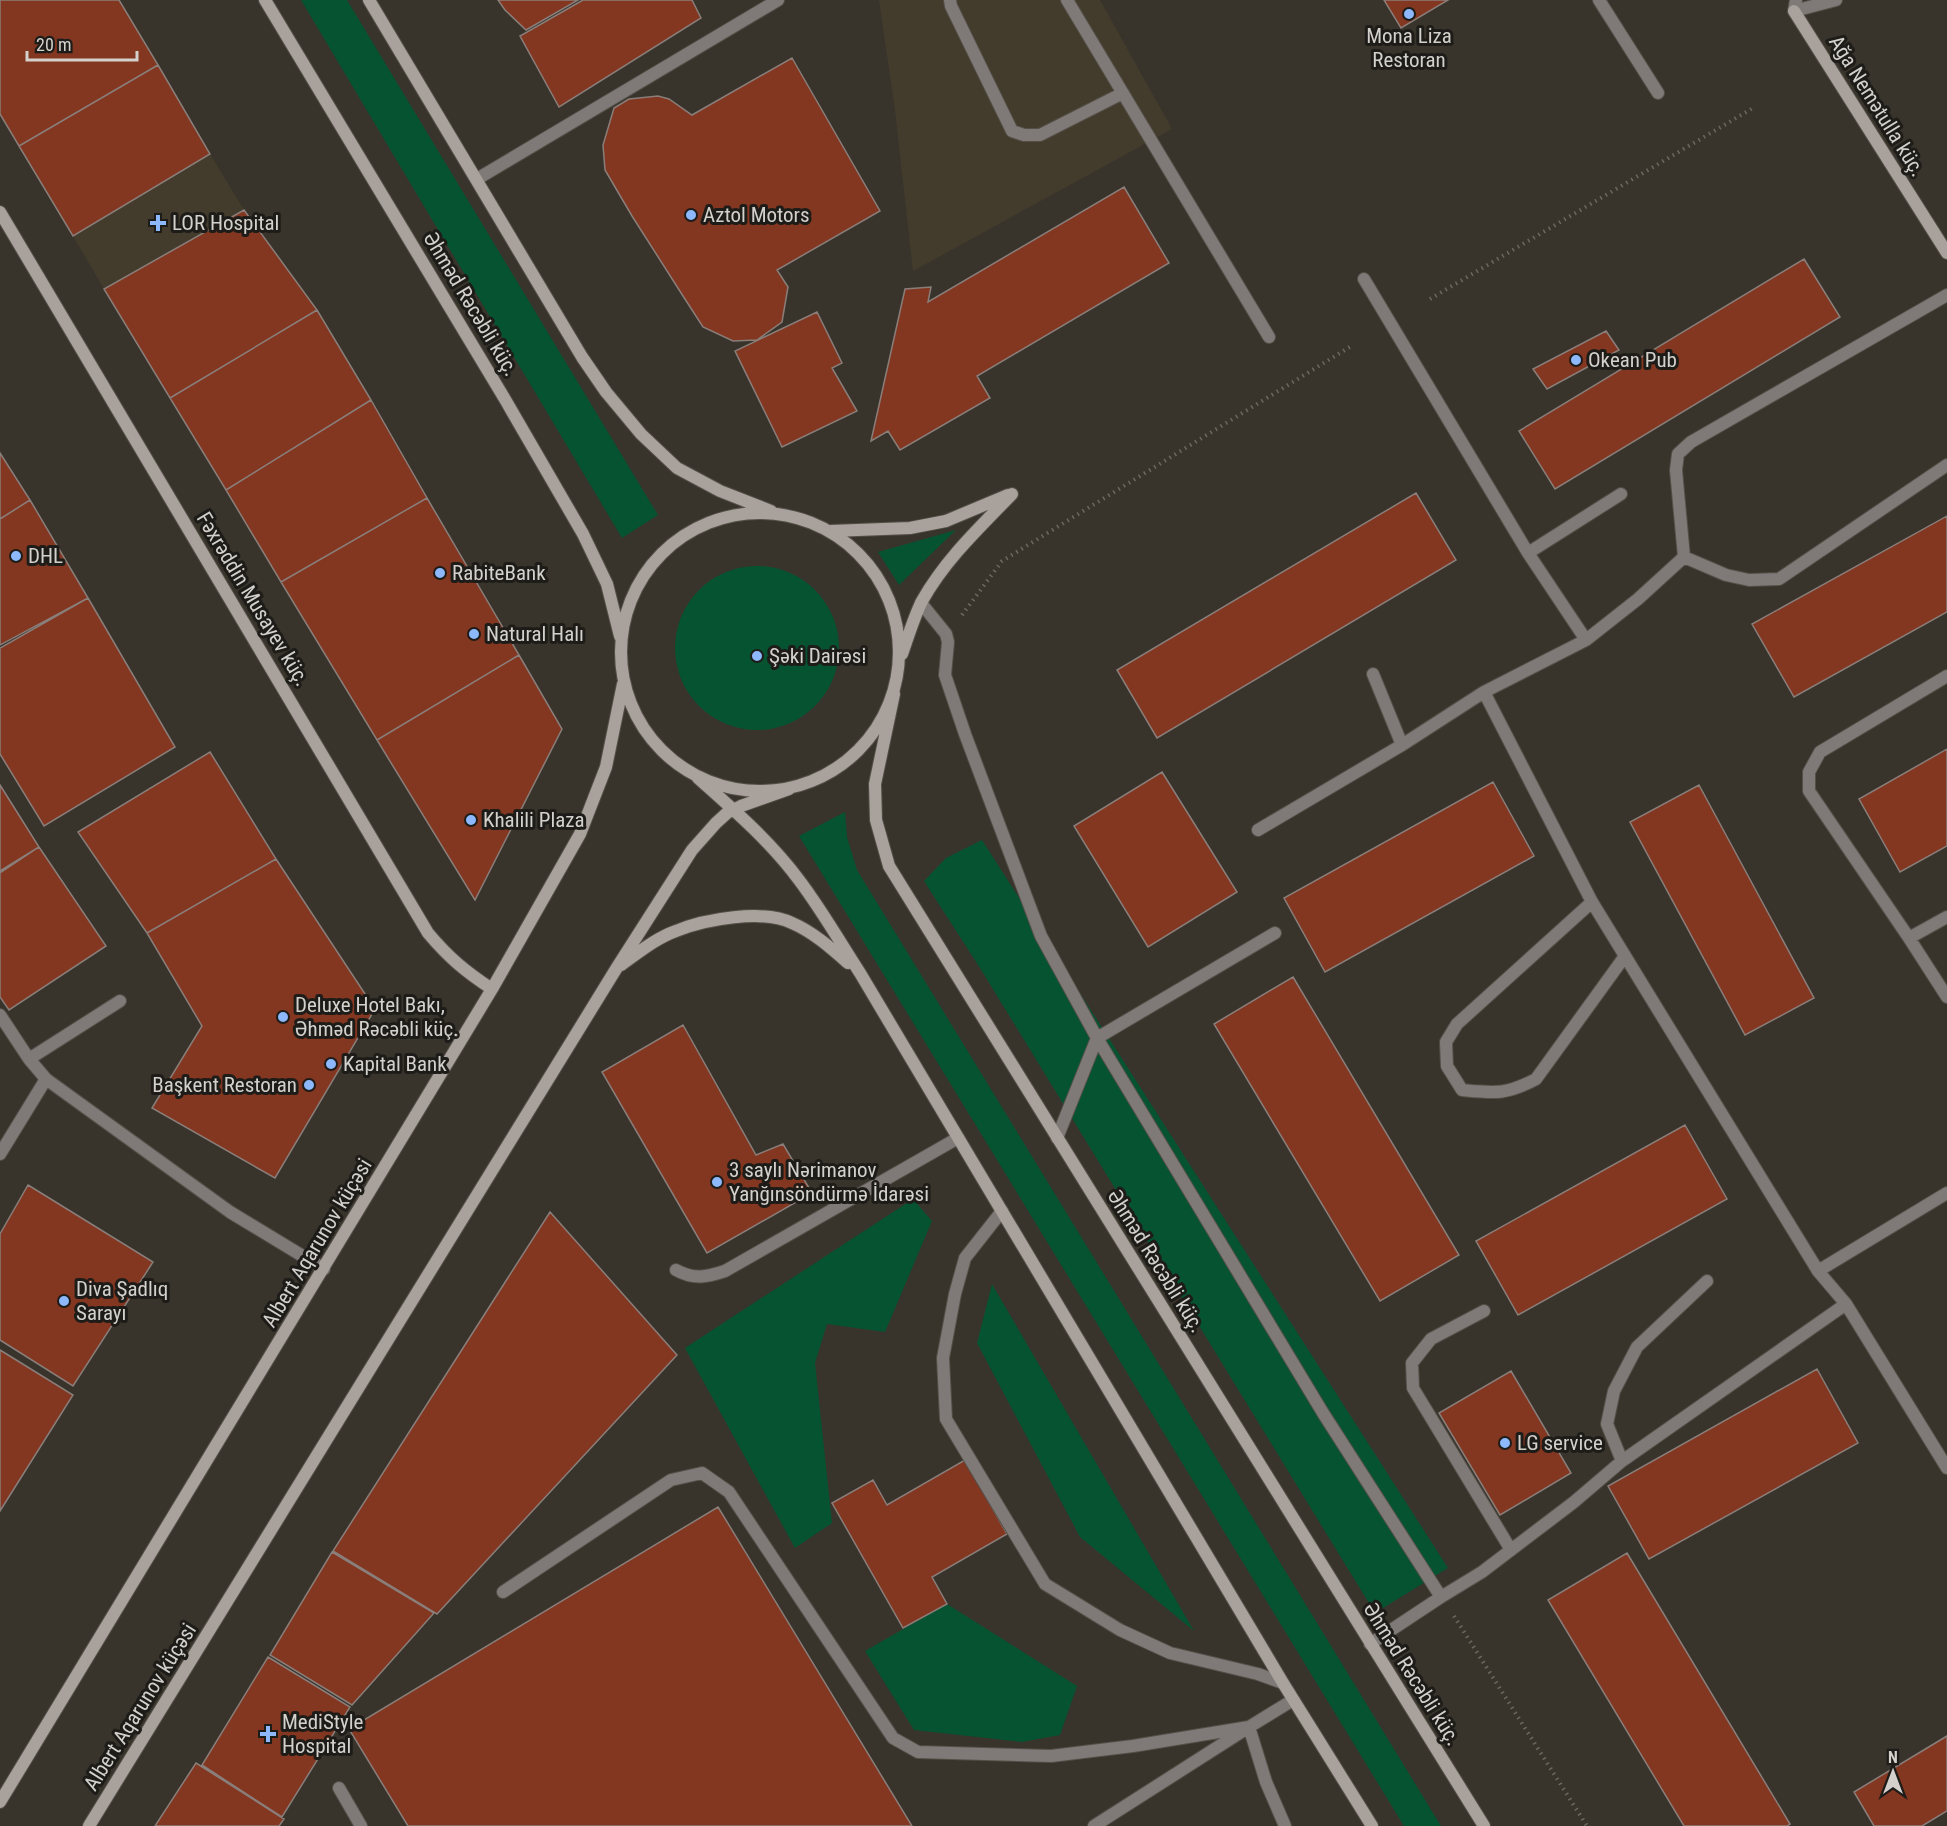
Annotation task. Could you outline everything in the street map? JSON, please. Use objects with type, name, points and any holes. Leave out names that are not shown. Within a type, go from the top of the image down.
[{"type":"main road","name":"Əhməd Rəcəbli küç.","points":[[265,0],[506,401],[583,534],[607,584],[620,638]]},
{"type":"main road","points":[[369,0],[582,357],[606,392],[641,434],[677,468],[720,491],[831,531],[860,554],[883,584],[896,619],[901,657]]},
{"type":"main road","name":"Ağa Nemətulla küç.","points":[[1795,5],[1947,253]]},
{"type":"main road","name":"Fəxrəddin Musayev küç.","points":[[0,212],[428,933],[447,956],[492,989]]},
{"type":"main road","points":[[698,778],[727,788],[748,791],[789,789],[824,777],[854,756],[878,728],[894,694],[901,657],[921,603],[955,553],[1012,494],[946,521],[910,528],[831,531]]},
{"type":"main road","points":[[777,513],[740,514],[704,524],[673,543],[647,569],[629,601],[620,638],[623,684],[639,722],[664,754],[698,778],[733,810],[771,846],[800,881],[860,973],[1293,1700],[1372,1826]]},
{"type":"main road","name":"Albert Aqarunov küçəsi","points":[[0,1802],[492,989],[580,834],[606,767],[623,684]]},
{"type":"main road","name":"Əhməd Rəcəbli küç.","points":[[894,694],[875,784],[876,820],[888,866],[1484,1826]]},
{"type":"main road","name":"Albert Aqarunov küçəsi","points":[[89,1826],[616,969],[692,850],[716,823],[733,810],[789,789]]},
{"type":"main road","points":[[616,969],[646,947],[675,931],[724,917],[760,916],[791,922],[825,942],[860,973]]},
{"type":"street","points":[[477,179],[778,0]]},
{"type":"street","points":[[950,0],[1012,131],[1024,135],[1040,135],[1123,93]]},
{"type":"street","points":[[1067,0],[1269,337]]},
{"type":"street","points":[[1599,0],[1658,93]]},
{"type":"street","points":[[1795,5],[1836,0]]},
{"type":"street","points":[[1364,279],[1528,553],[1586,640]]},
{"type":"street","points":[[1684,557],[1676,470],[1678,454],[1691,442],[1947,295]]},
{"type":"street","points":[[1684,557],[1726,575],[1749,580],[1779,579],[1947,465]]},
{"type":"street","points":[[1528,553],[1621,494]]},
{"type":"street","points":[[1258,830],[1402,745],[1484,692],[1586,640],[1638,599],[1684,557]]},
{"type":"street","points":[[921,603],[945,634],[948,642],[945,675],[1041,936],[1097,1038],[1323,1413],[1441,1597]]},
{"type":"street","points":[[1373,674],[1402,745]]},
{"type":"street","points":[[1947,676],[1820,752],[1809,772],[1809,792],[1947,997]]},
{"type":"street","points":[[1484,692],[1592,902],[1624,956],[1818,1271],[1846,1304],[1947,1468]]},
{"type":"street","points":[[1592,902],[1457,1024],[1446,1041],[1447,1066],[1462,1090],[1500,1094],[1518,1089],[1536,1079],[1624,956]]},
{"type":"street","points":[[1909,938],[1947,917]]},
{"type":"street","points":[[1057,1138],[1097,1038],[1275,933]]},
{"type":"street","points":[[29,1059],[120,1000]]},
{"type":"street","points":[[0,1015],[29,1059],[46,1079],[230,1212],[324,1269]]},
{"type":"street","points":[[0,1154],[46,1079]]},
{"type":"street","points":[[676,1270],[687,1276],[704,1278],[725,1271],[958,1138]]},
{"type":"street","points":[[1818,1271],[1947,1193]]},
{"type":"street","points":[[1002,1211],[965,1258],[955,1294],[943,1358],[946,1419],[952,1430],[1045,1584],[1120,1630],[1170,1653],[1258,1674],[1283,1683]]},
{"type":"street","points":[[1622,1461],[1607,1424],[1614,1391],[1637,1347],[1707,1281]]},
{"type":"street","points":[[1370,1644],[1482,1572],[1574,1502],[1622,1461],[1846,1304]]},
{"type":"street","points":[[1484,1311],[1431,1339],[1412,1363],[1413,1388],[1511,1550]]},
{"type":"street","points":[[503,1592],[671,1480],[702,1473],[729,1492],[893,1738],[918,1752],[1051,1756],[1133,1746],[1249,1727]]},
{"type":"street","points":[[1094,1826],[1293,1700]]},
{"type":"street","points":[[1249,1727],[1266,1782],[1285,1826]]},
{"type":"street","points":[[339,1788],[361,1826]]},
{"type":"path","points":[[1430,299],[1753,108]]},
{"type":"path","points":[[948,642],[964,611],[1002,561],[1353,345]]},
{"type":"path","points":[[1441,1597],[1587,1826]]},
{"type":"shaded area","points":[[879,0],[1100,0],[1172,129],[913,271],[895,110]]},
{"type":"shaded area","name":"LOR Hospital","points":[[210,154],[244,210],[104,289],[73,236]]},
{"type":"green space","points":[[301,0],[347,0],[658,515],[622,538]]},
{"type":"green space","points":[[956,530],[899,585],[878,552]]},
{"type":"green space","name":"Şəki Dairəsi","points":[[757,566],[788,572],[815,590],[833,617],[839,648],[833,679],[815,706],[788,724],[757,730],[726,724],[699,706],[681,679],[675,648],[681,617],[699,590],[726,572]]},
{"type":"green space","points":[[845,812],[847,837],[857,870],[1441,1826],[1404,1826],[799,836]]},
{"type":"green space","points":[[982,840],[1448,1568],[1375,1613],[980,968],[924,881],[946,858]]},
{"type":"green space","points":[[913,1199],[932,1221],[885,1332],[827,1324],[815,1363],[832,1523],[795,1548],[685,1348]]},
{"type":"green space","points":[[992,1284],[1194,1631],[1080,1537],[977,1343]]},
{"type":"green space","points":[[947,1604],[1077,1686],[1060,1735],[1022,1742],[914,1730],[865,1651]]},
{"type":"building","points":[[0,0],[119,0],[158,65],[19,146],[0,114]]},
{"type":"building","points":[[498,0],[578,0],[526,30]]},
{"type":"building","points":[[583,0],[692,0],[701,18],[559,107],[520,36]]},
{"type":"building","name":"Mona Liza Restoran","points":[[1384,0],[1448,0],[1401,28]]},
{"type":"building","points":[[792,58],[880,211],[777,270],[788,287],[782,322],[757,340],[733,341],[703,327],[605,170],[603,145],[614,108],[629,99],[658,96],[669,99],[692,115]]},
{"type":"building","points":[[158,65],[210,154],[73,236],[19,146]]},
{"type":"building","points":[[1124,187],[1169,263],[977,376],[990,398],[900,450],[888,431],[871,441],[905,289],[931,287],[928,302]]},
{"type":"building","points":[[244,210],[317,310],[170,398],[104,289]]},
{"type":"building","points":[[1804,259],[1840,317],[1555,489],[1519,431]]},
{"type":"building","points":[[317,310],[371,400],[226,490],[170,398]]},
{"type":"building","points":[[817,312],[842,363],[832,368],[857,411],[782,447],[735,351]]},
{"type":"building","name":"Okean Pub","points":[[1606,331],[1619,350],[1547,389],[1533,369]]},
{"type":"building","points":[[371,400],[427,498],[281,582],[226,490]]},
{"type":"building","points":[[0,453],[30,500],[0,519]]},
{"type":"building","points":[[1416,493],[1456,560],[1157,738],[1117,670]]},
{"type":"building","points":[[427,498],[519,655],[377,740],[281,582]]},
{"type":"building","points":[[30,500],[88,598],[0,645],[0,519]]},
{"type":"building","points":[[1947,516],[1947,612],[1794,697],[1752,624]]},
{"type":"building","points":[[88,598],[175,747],[44,826],[0,754],[0,648]]},
{"type":"building","name":"Khalili Plaza","points":[[519,655],[562,729],[475,900],[377,740]]},
{"type":"building","points":[[1947,749],[1947,846],[1900,872],[1859,799]]},
{"type":"building","points":[[210,752],[276,859],[147,933],[78,832]]},
{"type":"building","points":[[1162,772],[1237,892],[1148,947],[1074,826]]},
{"type":"building","points":[[1493,782],[1534,856],[1325,972],[1284,898]]},
{"type":"building","points":[[0,785],[39,847],[0,871]]},
{"type":"building","points":[[1699,785],[1814,998],[1745,1035],[1630,822]]},
{"type":"building","points":[[39,847],[106,946],[9,1010],[0,997],[0,873]]},
{"type":"building","name":"Deluxe Hotel Bakı, Əhməd Rəcəbli küç.","points":[[276,859],[375,1009],[275,1178],[152,1108],[202,1026],[147,933]]},
{"type":"building","points":[[1293,977],[1459,1255],[1380,1301],[1214,1024]]},
{"type":"building","points":[[683,1025],[756,1155],[783,1144],[812,1193],[707,1253],[602,1072]]},
{"type":"building","points":[[1685,1125],[1727,1199],[1518,1315],[1476,1241]]},
{"type":"building","name":"Diva Şadlıq Sarayı","points":[[28,1185],[153,1262],[73,1386],[0,1340],[0,1234]]},
{"type":"building","points":[[550,1212],[677,1355],[437,1614],[333,1551]]},
{"type":"building","points":[[0,1350],[73,1395],[0,1511]]},
{"type":"building","points":[[1817,1369],[1858,1443],[1649,1559],[1608,1486]]},
{"type":"building","name":"LG service","points":[[1511,1371],[1571,1473],[1500,1515],[1439,1413]]},
{"type":"building","points":[[965,1460],[1007,1534],[932,1577],[947,1604],[903,1628],[832,1503],[873,1480],[887,1505]]},
{"type":"building","points":[[718,1507],[912,1826],[408,1826],[349,1729]]},
{"type":"building","points":[[332,1552],[434,1613],[352,1705],[270,1655]]},
{"type":"building","points":[[1627,1553],[1790,1824],[1787,1826],[1684,1826],[1548,1600]]},
{"type":"building","points":[[268,1657],[350,1707],[282,1817],[202,1765]]},
{"type":"building","points":[[1947,1736],[1947,1811],[1922,1826],[1874,1826],[1854,1792]]},
{"type":"building","points":[[196,1763],[284,1819],[279,1826],[155,1826]]},
{"type":"place","name":"Mona Liza Restoran","points":[[1409,14]]},
{"type":"place","name":"Aztol Motors","points":[[691,215]]},
{"type":"place","name":"LOR Hospital","points":[[158,223]]},
{"type":"place","name":"Okean Pub","points":[[1576,360]]},
{"type":"place","name":"DHL","points":[[16,556]]},
{"type":"place","name":"RabiteBank","points":[[440,573]]},
{"type":"place","name":"Natural Halı","points":[[474,634]]},
{"type":"place","name":"Şəki Dairəsi","points":[[757,656]]},
{"type":"place","name":"Khalili Plaza","points":[[471,820]]},
{"type":"place","name":"Deluxe Hotel Bakı, Əhməd Rəcəbli küç.","points":[[283,1017]]},
{"type":"place","name":"Kapital Bank","points":[[331,1064]]},
{"type":"place","name":"Başkent Restoran","points":[[309,1085]]},
{"type":"place","name":"3 saylı Nərimanov Yanğınsöndürmə İdarəsi","points":[[717,1182]]},
{"type":"place","name":"Diva Şadlıq Sarayı","points":[[64,1301]]},
{"type":"place","name":"LG service","points":[[1505,1443]]},
{"type":"place","name":"MediStyle Hospital","points":[[268,1734]]}]
